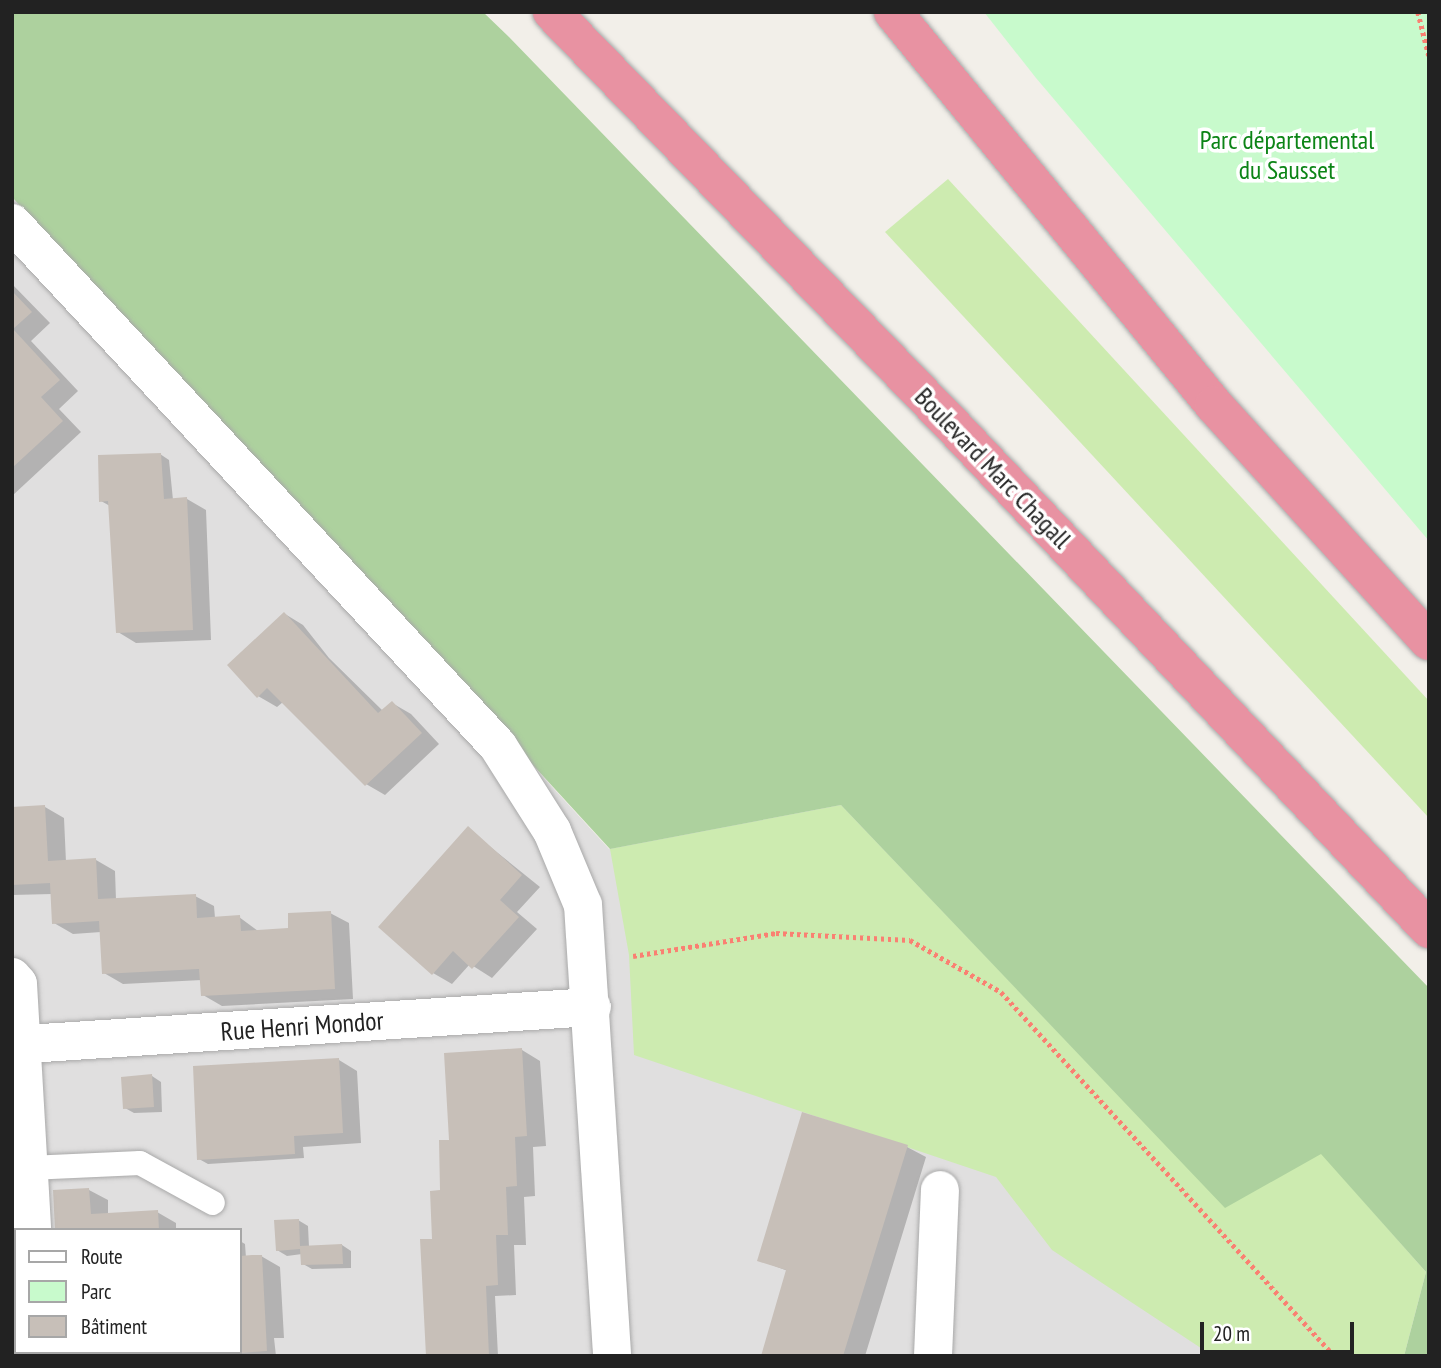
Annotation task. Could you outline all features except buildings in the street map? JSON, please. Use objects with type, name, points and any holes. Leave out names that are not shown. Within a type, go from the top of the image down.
[{"type":"highway","name":"Boulevard Marc Chagall","points":[[552,12],[957,430],[1429,929]]},
{"type":"highway","points":[[893,12],[1214,405],[1429,641]]},
{"type":"street","points":[[12,223],[498,746],[552,831],[583,905],[592,1007],[612,1356]]},
{"type":"street","points":[[12,977],[19,984],[17,1045],[32,1228]]},
{"type":"street","name":"Rue Henri Mondor","points":[[17,1045],[592,1007]]},
{"type":"street","points":[[933,1356],[940,1190]]},
{"type":"lane","points":[[29,1168],[140,1163],[213,1202]]},
{"type":"path","points":[[1418,12],[1429,56]]},
{"type":"path","points":[[588,963],[776,933],[910,940],[1001,992],[1335,1356]]},
{"type":"shaded area","points":[[12,197],[609,849],[841,805],[1321,1153],[1404,1356],[12,1356]]},
{"type":"green space","points":[[12,12],[483,12],[1429,988],[1429,1356],[1404,1356],[1426,1272],[1321,1154],[1225,1208],[841,805],[610,849],[12,197]]},
{"type":"green space","name":"Parc départemental du Sausset","points":[[984,12],[1429,12],[1429,541],[1036,78]]},
{"type":"green space","points":[[948,179],[1429,701],[1429,818],[885,232]]},
{"type":"green space","points":[[841,805],[1225,1207],[1321,1153],[1426,1272],[1404,1356],[1213,1356],[1052,1250],[996,1177],[634,1055],[629,955],[610,849]]}]
